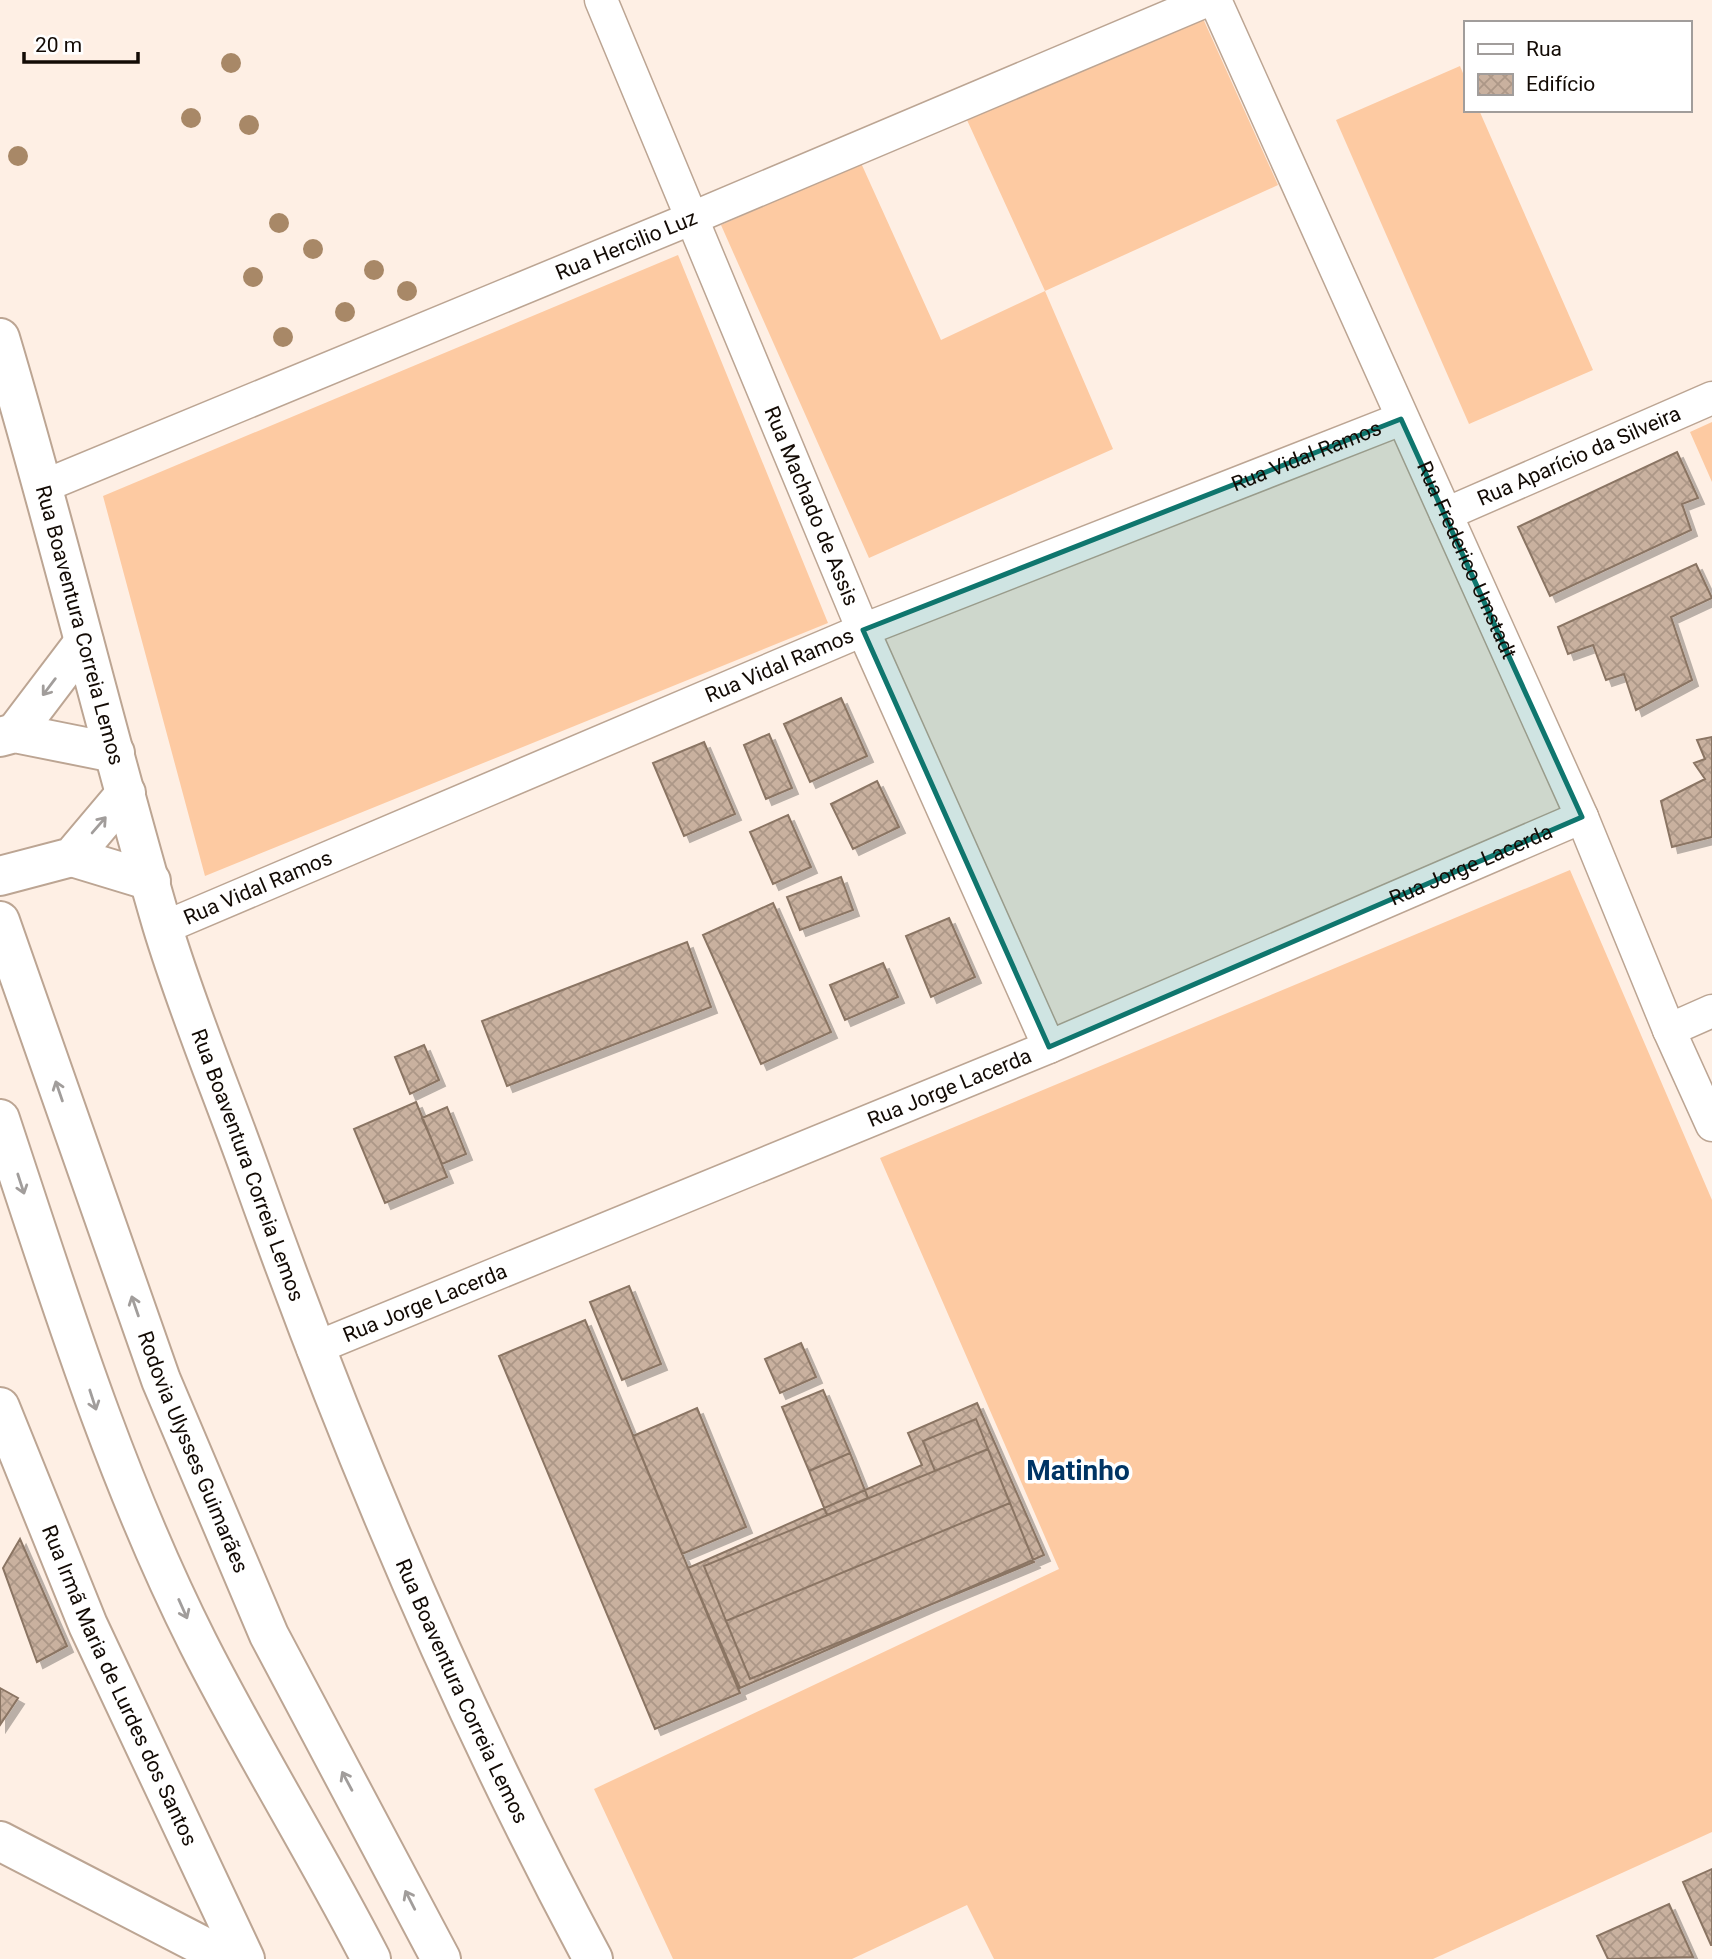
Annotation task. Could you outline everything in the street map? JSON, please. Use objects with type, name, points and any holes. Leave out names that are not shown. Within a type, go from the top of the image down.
[{"type":"main road","name":"Rua Boaventura Correia Lemos","points":[[0,338],[44,486],[163,928],[313,1349],[388,1533],[477,1724],[593,1959]]},
{"type":"main road","points":[[84,642],[8,735],[115,753]]},
{"type":"main road","points":[[72,856],[126,793]]},
{"type":"main road","points":[[0,876],[72,856],[150,881]]},
{"type":"main road","name":"Rodovia Ulysses Guimarães","points":[[2,928],[160,1380],[269,1635],[441,1959]]},
{"type":"main road","points":[[0,1119],[100,1423],[198,1643],[324,1868],[371,1959]]},
{"type":"main road","name":"Rua Irmã Maria de Lurdes dos Santos","points":[[0,1407],[88,1625],[245,1959]]},
{"type":"main road","points":[[0,1841],[228,1959]]},
{"type":"street","name":"Rua Machado de Assis","points":[[600,0],[863,630],[1049,1047]]},
{"type":"street","name":"Rua Hercilio Luz","points":[[44,486],[690,219],[1208,0]]},
{"type":"street","name":"Rua Frederico Umstadt","points":[[1214,0],[1582,817],[1669,1030],[1712,1125]]},
{"type":"street","name":"Rua Aparício da Silveira","points":[[1446,514],[1712,398]]},
{"type":"street","name":"Rua Vidal Ramos","points":[[163,928],[863,630],[1401,419]]},
{"type":"street","name":"Rua Jorge Lacerda","points":[[313,1349],[1049,1047],[1582,817]]},
{"type":"street","points":[[1669,1030],[1712,1011]]},
{"type":"highlighted area","points":[[1401,419],[1582,817],[1049,1047],[863,630]]},
{"type":"shaded area","points":[[1201,14],[1278,185],[1045,291],[967,120]]},
{"type":"shaded area","points":[[1460,66],[1464,76],[1464,112],[1480,112],[1593,370],[1469,424],[1336,120]]},
{"type":"shaded area","points":[[861,163],[941,340],[1045,291],[1113,449],[869,558],[721,225]]},
{"type":"shaded area","points":[[678,255],[828,623],[205,876],[103,496]]},
{"type":"shaded area","points":[[1712,422],[1712,482],[1690,432]]},
{"type":"shaded area","points":[[1570,870],[1712,1200],[1712,1832],[1433,1959],[994,1959],[967,1905],[852,1959],[673,1959],[594,1789],[1059,1569],[880,1158]]},
{"type":"building","points":[[1677,452],[1698,498],[1682,504],[1691,530],[1550,596],[1518,527]]},
{"type":"building","points":[[1696,564],[1712,598],[1671,617],[1692,680],[1636,710],[1624,674],[1606,680],[1593,645],[1568,654],[1558,627]]},
{"type":"building","points":[[841,698],[867,756],[810,782],[784,724]]},
{"type":"building","points":[[769,734],[792,788],[766,799],[744,745]]},
{"type":"building","points":[[1712,737],[1712,837],[1672,847],[1661,801],[1705,779],[1694,763],[1705,759],[1697,740]]},
{"type":"building","points":[[704,742],[735,814],[684,836],[653,763]]},
{"type":"building","points":[[877,781],[899,827],[853,849],[831,804]]},
{"type":"building","points":[[788,815],[811,867],[773,884],[750,832]]},
{"type":"building","points":[[841,877],[853,910],[800,930],[787,897]]},
{"type":"building","points":[[773,903],[831,1032],[761,1064],[703,935]]},
{"type":"building","points":[[949,918],[975,977],[931,997],[906,936]]},
{"type":"building","points":[[687,942],[711,1007],[507,1086],[482,1021]]},
{"type":"building","points":[[883,963],[898,997],[845,1020],[830,985]]},
{"type":"building","points":[[424,1045],[439,1080],[410,1094],[395,1057]]},
{"type":"building","points":[[416,1102],[447,1177],[385,1203],[354,1129]]},
{"type":"building","points":[[447,1107],[466,1154],[442,1164],[422,1118]]},
{"type":"building","points":[[629,1286],[661,1364],[622,1380],[590,1302]]},
{"type":"building","points":[[585,1320],[740,1693],[655,1729],[499,1356]]},
{"type":"building","points":[[801,1343],[816,1377],[780,1393],[765,1359]]},
{"type":"building","points":[[823,1390],[850,1453],[809,1471],[782,1407]]},
{"type":"building","points":[[977,1403],[1044,1555],[740,1688],[688,1568],[922,1465],[908,1433]]},
{"type":"building","points":[[697,1408],[746,1527],[682,1554],[633,1436]]},
{"type":"building","points":[[976,1419],[988,1449],[935,1471],[923,1441]]},
{"type":"building","points":[[988,1449],[1010,1503],[726,1621],[704,1566]]},
{"type":"building","points":[[850,1453],[868,1498],[827,1515],[809,1471]]},
{"type":"building","points":[[1010,1503],[1034,1562],[750,1679],[726,1621]]},
{"type":"building","points":[[20,1539],[67,1646],[37,1662],[3,1568]]},
{"type":"building","points":[[0,1688],[18,1698],[0,1725]]},
{"type":"building","points":[[1712,1869],[1712,1945],[1711,1945],[1683,1882]]},
{"type":"building","points":[[1669,1904],[1693,1957],[1608,1959],[1597,1936]]},
{"type":"district","name":"Matinho","points":[[1078,1470]]}]
